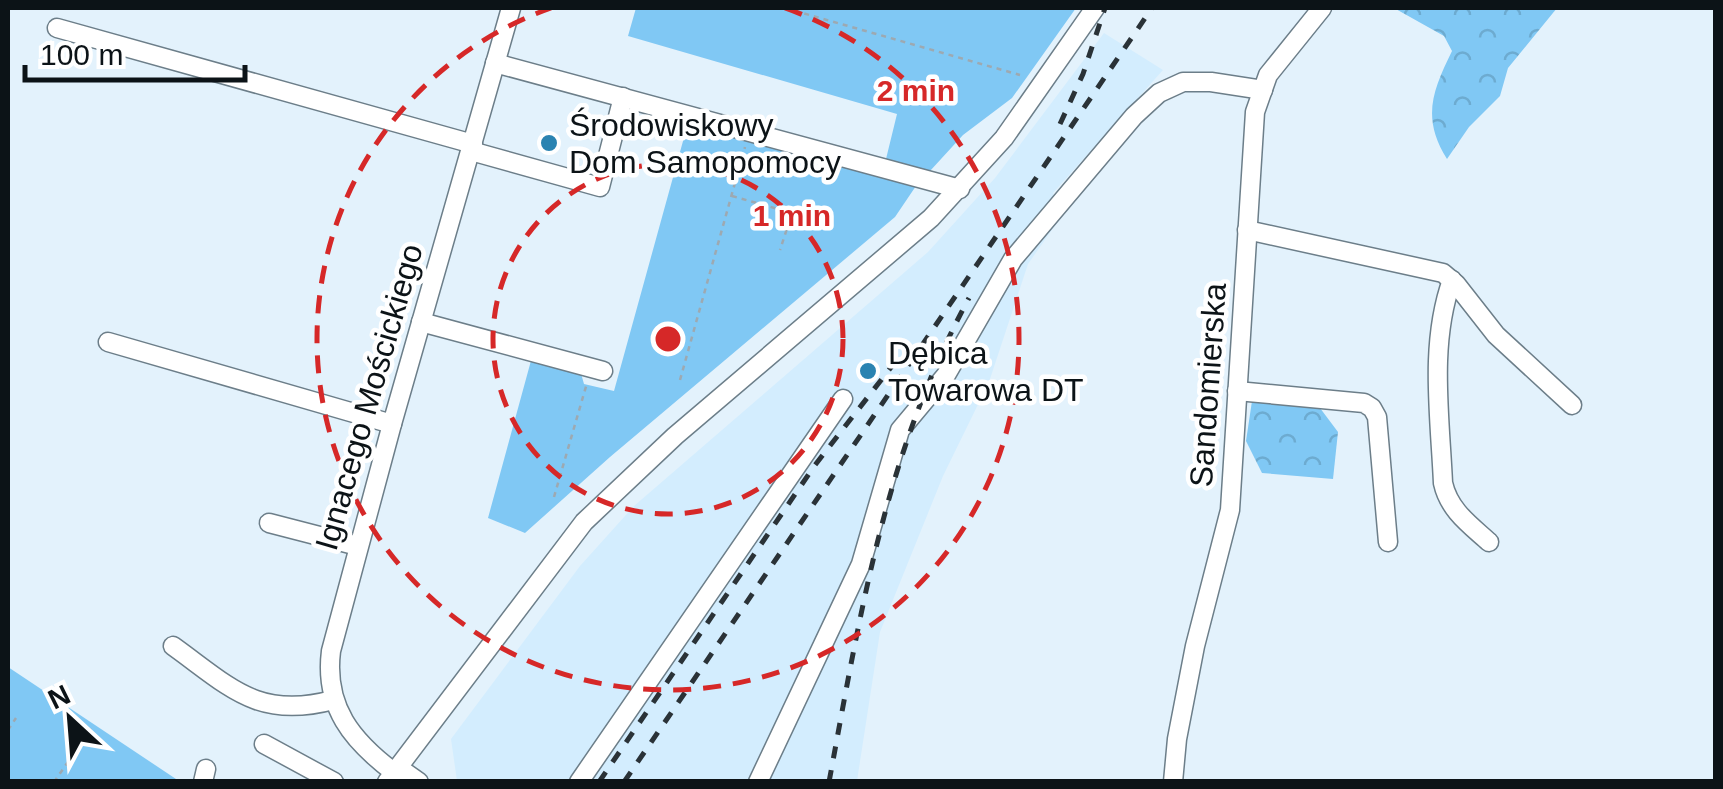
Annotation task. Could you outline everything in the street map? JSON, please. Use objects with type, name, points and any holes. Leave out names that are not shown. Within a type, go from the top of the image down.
[{"type":"street","name":"Ignacego Mościckiego","points":[[333,700],[331,651],[358,546],[511,8]]},
{"type":"street","points":[[394,774],[584,522],[628,476],[890,254],[960,189],[1004,138],[1095,8]]},
{"type":"street","name":"Sandomierska","points":[[1174,782],[1177,739],[1196,646],[1230,510],[1256,112],[1268,75],[1322,8]]},
{"type":"street","points":[[56,28],[600,187],[624,98]]},
{"type":"street","points":[[495,63],[960,189]]},
{"type":"street","points":[[758,782],[861,564],[900,430],[946,375],[1013,259],[1122,130],[1159,94],[1182,82],[1263,90]]},
{"type":"street","points":[[1248,230],[1444,273],[1496,336],[1572,404]]},
{"type":"street","points":[[1452,280],[1438,354],[1443,482],[1453,510],[1489,542]]},
{"type":"street","points":[[421,322],[598,370]]},
{"type":"street","points":[[108,342],[392,424]]},
{"type":"street","points":[[1237,391],[1364,402],[1372,408],[1377,417],[1388,542]]},
{"type":"street","points":[[579,782],[843,399]]},
{"type":"street","points":[[269,523],[358,546]]},
{"type":"street","points":[[173,646],[242,697],[278,707],[333,700],[348,732],[394,774],[420,782]]},
{"type":"street","points":[[264,744],[334,782]]},
{"type":"path","points":[[784,8],[1020,74]]},
{"type":"path","points":[[680,380],[749,131]]},
{"type":"path","points":[[731,196],[792,213],[780,250]]},
{"type":"path","points":[[554,497],[598,370]]},
{"type":"path","points":[[8,730],[16,718]]},
{"type":"path","points":[[54,782],[93,726]]},
{"type":"shaded area","points":[[1104,33],[1163,70],[1053,193],[1063,214],[1028,264],[989,382],[943,476],[880,632],[857,781],[457,781],[451,739],[580,566],[634,506],[928,252],[995,178]]},
{"type":"green space","points":[[636,8],[1076,8],[1012,98],[963,135],[930,171],[886,159],[897,114],[628,36]]},
{"type":"green space","points":[[1394,8],[1557,8],[1508,68],[1500,96],[1469,127],[1447,159],[1432,117],[1435,92],[1452,51],[1444,36]]},
{"type":"green space","points":[[688,123],[918,183],[895,217],[525,533],[488,518],[532,357],[580,370],[584,384],[614,391]]},
{"type":"green space","points":[[1252,401],[1317,404],[1338,432],[1333,479],[1262,473],[1246,441]]},
{"type":"green space","points":[[8,667],[179,781],[8,781]]},
{"type":"railway","points":[[1060,124],[1083,74],[1105,8]]},
{"type":"railway","points":[[624,782],[1152,8]]},
{"type":"railway","points":[[829,782],[865,595],[896,474],[940,356],[969,298]]},
{"type":"railway","points":[[599,782],[815,465],[899,357]]},
{"type":"place","name":"Środowiskowy Dom Samopomocy","points":[[549,143]]},
{"type":"place","name":"Dębica Towarowa DT","points":[[868,371]]}]
